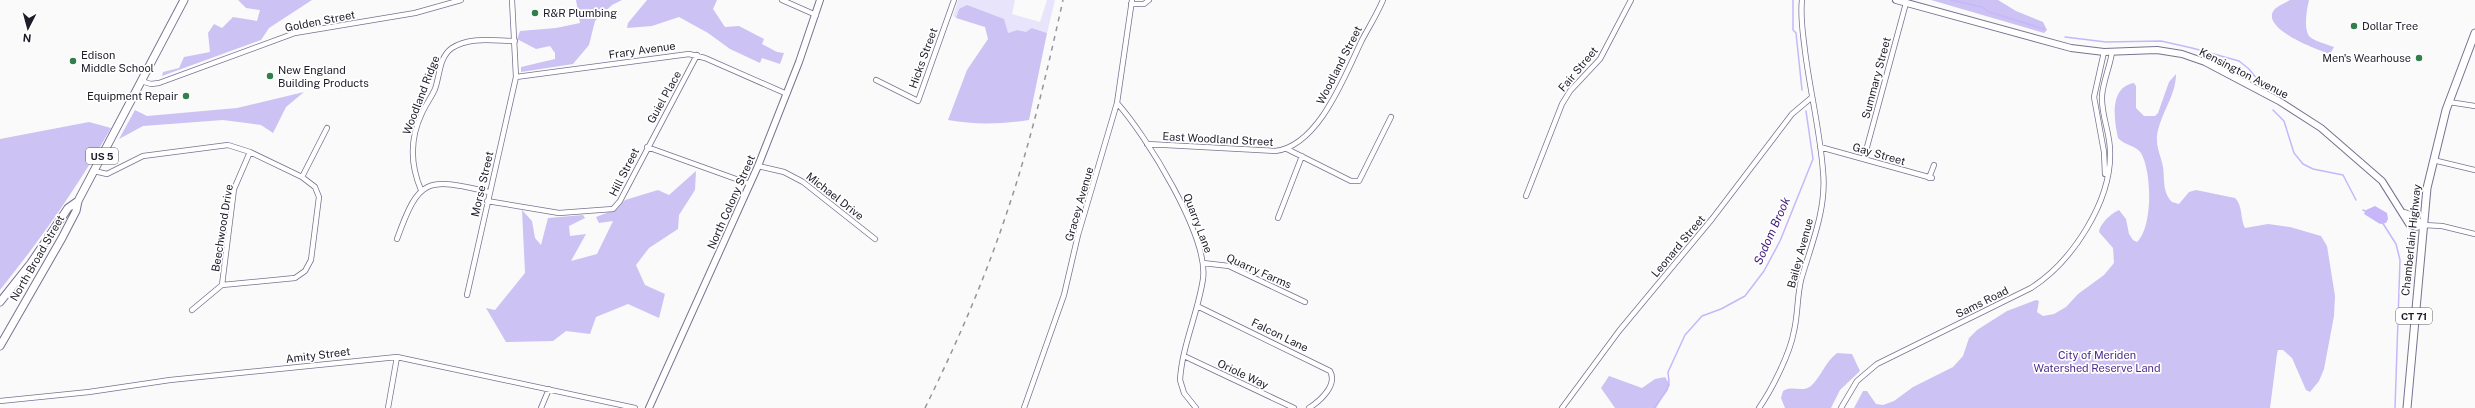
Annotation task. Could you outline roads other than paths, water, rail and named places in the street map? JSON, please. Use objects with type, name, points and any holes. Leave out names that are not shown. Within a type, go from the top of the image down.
[{"type":"main road","name":"North Broad Street","points":[[0,346],[76,211],[78,201],[184,0]]},
{"type":"main road","name":"North Colony Street","points":[[649,408],[758,166],[787,94],[820,0]]},
{"type":"main road","name":"Kensington Avenue","points":[[1896,0],[2071,48],[2104,52],[2154,49],[2182,54],[2210,65],[2279,101],[2321,128],[2365,164],[2388,189],[2404,213],[2411,215],[2423,225]]},
{"type":"main road","name":"Chamberlain Highway","points":[[2407,408],[2423,225],[2433,160],[2449,102],[2475,33]]},
{"type":"main road","name":"North Broad Street","points":[[0,302],[31,264],[68,208],[78,201]]},
{"type":"main road","points":[[31,264],[43,271]]},
{"type":"street","name":"Golden Street","points":[[141,81],[151,84],[159,83],[295,33],[415,13],[461,0]]},
{"type":"street","points":[[512,0],[516,77]]},
{"type":"street","points":[[782,0],[816,15]]},
{"type":"street","name":"Hicks Street","points":[[876,80],[918,101],[954,0]]},
{"type":"street","points":[[1131,2],[1144,4],[1149,0]]},
{"type":"street","name":"Woodland Street","points":[[1287,149],[1312,127],[1333,100],[1383,0]]},
{"type":"street","name":"Fair Street","points":[[1526,196],[1562,104],[1570,91],[1600,59],[1631,0]]},
{"type":"street","name":"Bailey Avenue","points":[[1759,408],[1777,374],[1794,334],[1800,287],[1814,240],[1821,208],[1824,178],[1802,33],[1802,0]]},
{"type":"street","name":"Gracey Avenue","points":[[1024,408],[1064,295],[1078,235],[1117,104],[1131,2]]},
{"type":"street","name":"Summary Street","points":[[1864,158],[1906,3]]},
{"type":"street","name":"Woodland Ridge","points":[[420,190],[412,159],[413,138],[422,111],[435,88],[441,62],[451,48],[465,41],[515,41]]},
{"type":"street","name":"Sams Road","points":[[2104,52],[2094,97],[2104,152],[2105,185]]},
{"type":"street","name":"Sams Road","points":[[1842,408],[1857,381],[1877,364],[2031,288],[2053,272],[2078,242],[2098,206],[2105,185],[2110,151],[2102,97],[2112,52]]},
{"type":"street","name":"Frary Avenue","points":[[516,77],[676,54],[697,55],[787,94]]},
{"type":"street","name":"Guiel Place","points":[[647,147],[697,55]]},
{"type":"street","name":"Morse Street","points":[[467,295],[516,77]]},
{"type":"street","name":"Leonard Street","points":[[1562,408],[1619,331],[1712,219],[1792,114],[1811,98]]},
{"type":"street","points":[[2449,102],[2475,106]]},
{"type":"street","name":"Quarry Lane","points":[[1117,104],[1147,144],[1180,200],[1203,263],[1203,280],[1184,356],[1180,380],[1184,393],[1196,408]]},
{"type":"street","points":[[1287,149],[1351,181],[1359,181],[1391,117]]},
{"type":"street","points":[[302,177],[327,128]]},
{"type":"street","name":"East Woodland Street","points":[[1147,144],[1275,151],[1287,149]]},
{"type":"street","points":[[94,171],[107,174],[143,156],[168,151],[228,145],[250,152],[302,177],[315,187],[319,197],[311,260],[305,271],[295,278],[222,285],[192,310]]},
{"type":"street","name":"Hill Street","points":[[487,201],[559,213],[608,210],[620,201],[647,147],[750,184]]},
{"type":"street","name":"Gay Street","points":[[1820,147],[1864,158],[1931,178],[1934,165]]},
{"type":"street","name":"Beechwood Drive","points":[[222,285],[234,189],[250,152]]},
{"type":"street","points":[[1278,218],[1302,156]]},
{"type":"street","points":[[2433,160],[2475,170]]},
{"type":"street","name":"Michael Drive","points":[[758,166],[784,172],[803,182],[875,239]]},
{"type":"street","points":[[397,239],[409,206],[420,190],[440,184],[460,185],[489,192]]},
{"type":"street","points":[[2423,225],[2442,226],[2475,234]]},
{"type":"street","name":"Quarry Farms","points":[[1203,263],[1229,266],[1305,302]]},
{"type":"street","name":"Falcon Lane","points":[[1197,306],[1326,367],[1332,375],[1333,380],[1324,394],[1309,408]]},
{"type":"street","name":"Oriole Way","points":[[1184,356],[1294,408]]},
{"type":"street","points":[[388,408],[397,357]]},
{"type":"street","name":"Amity Street","points":[[0,401],[89,392],[170,380],[397,357],[635,408]]},
{"type":"street","points":[[541,408],[549,389]]},
{"type":"waterway","name":"Sodom Brook","points":[[1793,0],[1793,30],[1796,33],[1802,90]]},
{"type":"waterway","points":[[1951,0],[1982,7],[1989,12],[2044,29]]},
{"type":"waterway","points":[[2065,37],[2106,42],[2161,41],[2192,48],[2239,61],[2249,69],[2262,85]]},
{"type":"waterway","points":[[2273,110],[2284,121],[2294,153],[2303,164],[2313,169],[2343,175],[2356,200]]},
{"type":"waterway","name":"Sodom Brook","points":[[1654,408],[1667,390],[1669,382],[1668,372],[1685,335],[1702,316],[1721,309],[1745,296],[1764,271],[1780,241],[1813,159],[1806,111]]},
{"type":"waterway","points":[[2363,210],[2367,212]]},
{"type":"waterway","points":[[2382,222],[2396,244],[2400,260],[2395,408]]},
{"type":"railway","points":[[925,408],[969,313],[1015,189],[1044,81],[1063,0]]},
{"type":"place","name":"R&R Plumbing","points":[[535,13]]},
{"type":"place","name":"Dollar Tree","points":[[2354,26]]},
{"type":"place","name":"Men's Wearhouse","points":[[2419,58]]},
{"type":"place","name":"Edison Middle School","points":[[73,61]]},
{"type":"place","name":"New England Building Products","points":[[270,76]]},
{"type":"place","name":"Equipment Repair","points":[[186,96]]},
{"type":"park label","name":"City of Meriden Watershed Reserve Land","points":[[2097,361]]}]
